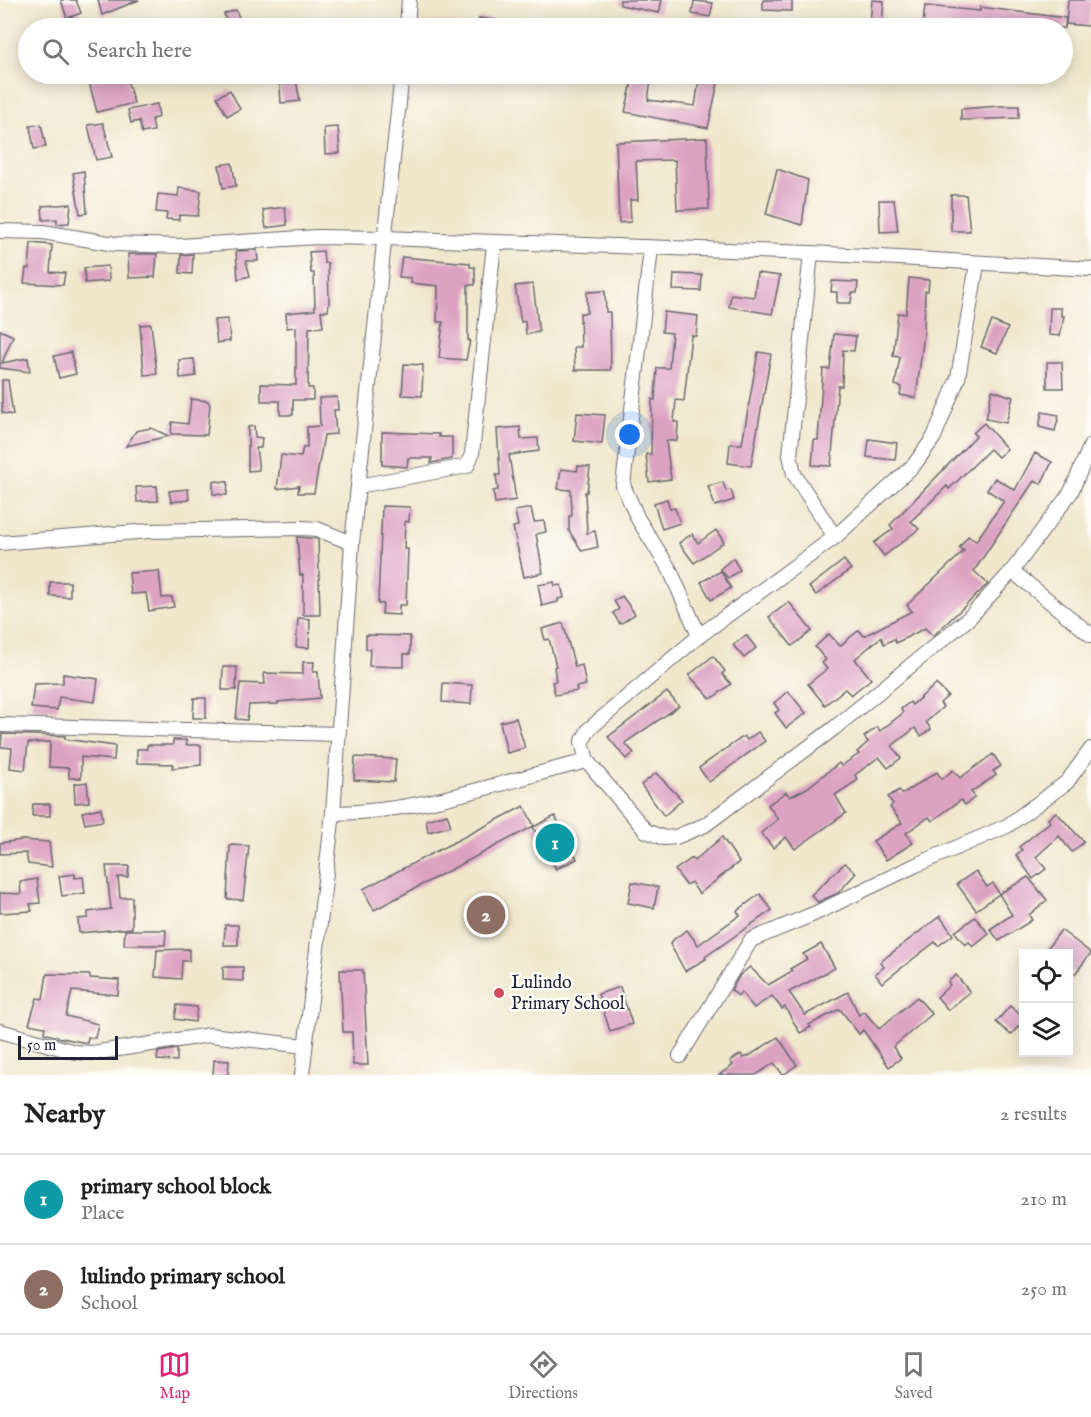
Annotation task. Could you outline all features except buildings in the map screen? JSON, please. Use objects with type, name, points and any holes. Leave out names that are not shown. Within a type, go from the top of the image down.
[{"type":"street","points":[[408,18],[409,0]]},
{"type":"street","points":[[302,1075],[333,813],[352,543],[401,84]]},
{"type":"street","points":[[0,231],[42,232],[92,242],[168,246],[317,237],[384,238],[494,244],[811,253],[1091,269]]},
{"type":"street","points":[[358,486],[467,466],[472,454],[494,244]]},
{"type":"street","points":[[651,249],[623,484],[638,519],[670,570],[699,636]]},
{"type":"street","points":[[811,253],[790,455],[794,474],[835,537]]},
{"type":"street","points":[[977,264],[958,378],[934,437],[914,465],[835,537],[699,636],[589,729],[582,742],[587,760],[646,831],[664,838],[676,837],[705,825],[833,729],[969,618],[1012,571],[1071,492],[1091,444]]},
{"type":"street","points":[[0,543],[149,531],[292,528],[317,529],[352,543]]},
{"type":"street","points":[[1012,571],[1091,635]]},
{"type":"street","points":[[0,725],[338,734]]},
{"type":"street","points":[[680,1056],[751,940],[1007,826],[1067,782],[1091,749]]},
{"type":"street","points":[[333,813],[385,810],[446,799],[587,760]]},
{"type":"street","points":[[0,1031],[75,1052],[92,1053],[210,1035],[305,1046]]},
{"type":"place","name":"primary school block","points":[[555,843]]},
{"type":"place","name":"lulindo primary school","points":[[486,915]]},
{"type":"place","name":"Lulindo Primary School","points":[[499,993]]}]
